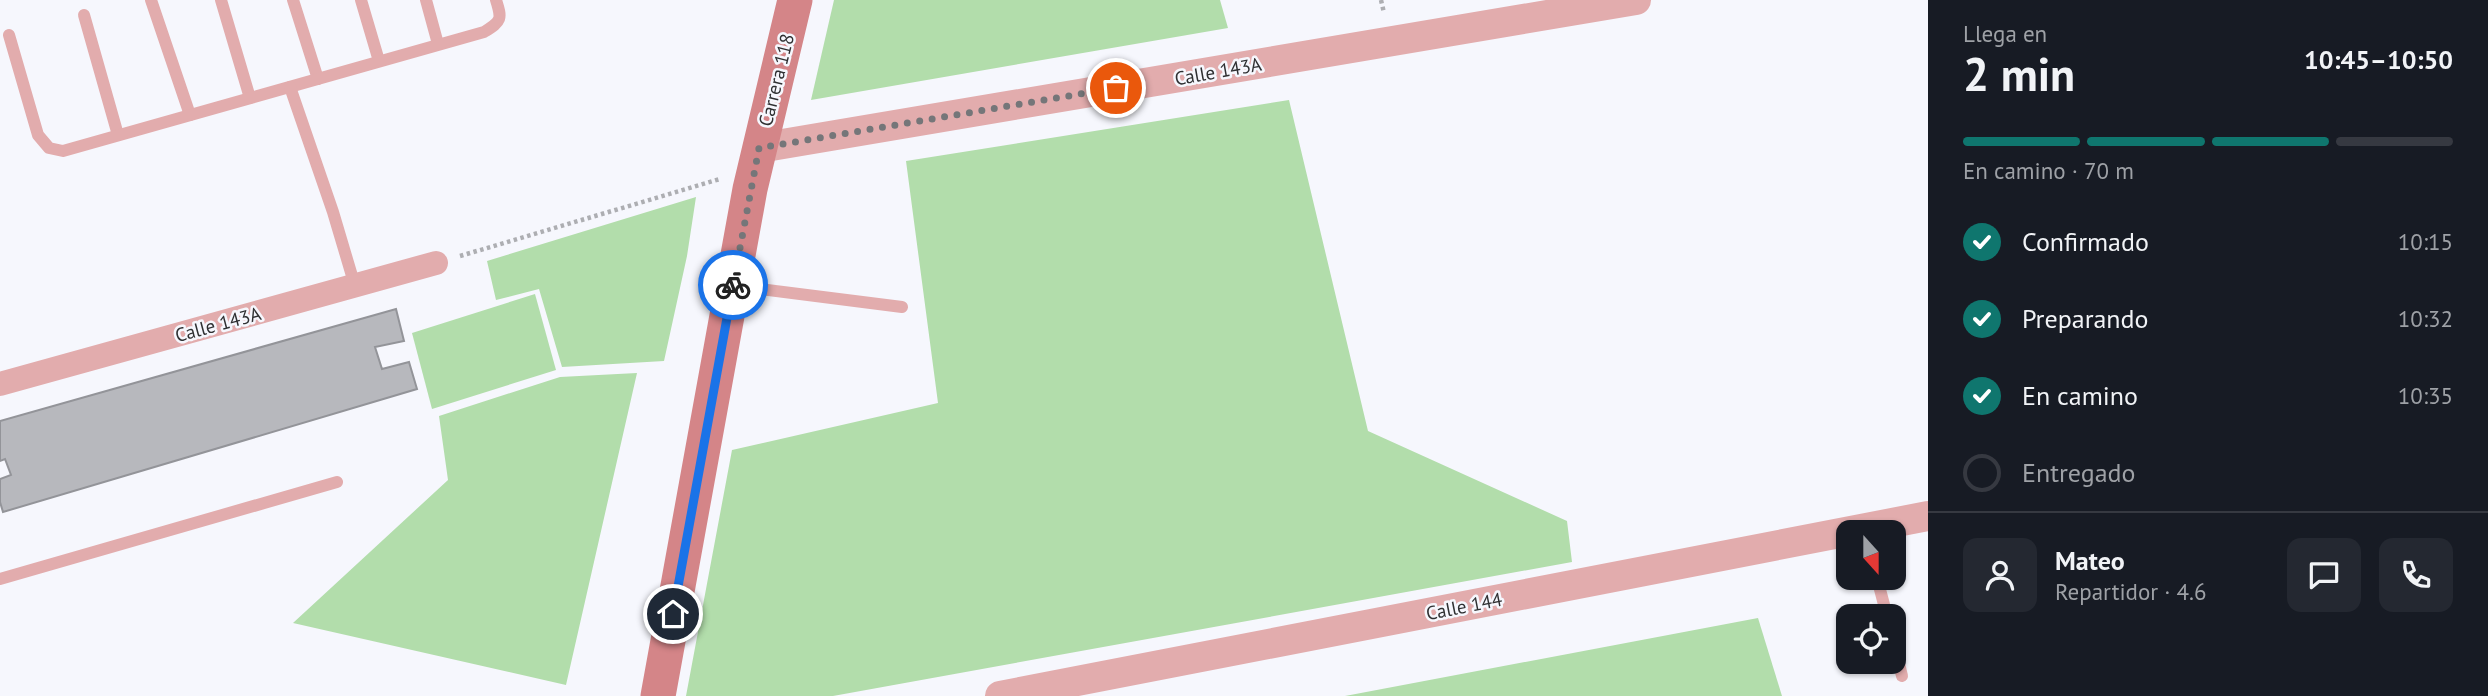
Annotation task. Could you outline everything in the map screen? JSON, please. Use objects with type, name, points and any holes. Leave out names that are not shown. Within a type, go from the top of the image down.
[{"type":"main road","name":"Carrera 118","points":[[658,696],[757,158],[789,7]]},
{"type":"street","name":"Calle 143A","points":[[757,158],[1636,0]]},
{"type":"street","name":"Calle 143A","points":[[0,384],[436,263]]},
{"type":"street","name":"Calle 144","points":[[1906,521],[1928,516]]},
{"type":"street","name":"Calle 144","points":[[1000,696],[1836,536]]},
{"type":"lane","points":[[152,0],[190,115]]},
{"type":"lane","points":[[221,0],[250,98]]},
{"type":"lane","points":[[293,0],[318,79]]},
{"type":"lane","points":[[361,0],[379,61]]},
{"type":"lane","points":[[426,0],[438,44]]},
{"type":"lane","points":[[9,35],[38,135],[49,148],[63,151],[484,32],[498,24],[501,16],[496,0]]},
{"type":"lane","points":[[84,15],[118,135]]},
{"type":"lane","points":[[290,87],[355,286]]},
{"type":"lane","points":[[733,286],[902,307]]},
{"type":"lane","points":[[0,579],[337,482]]},
{"type":"path","points":[[436,263],[757,158]]},
{"type":"green space","points":[[834,0],[1220,0],[1228,28],[811,100]]},
{"type":"green space","points":[[1289,100],[1368,431],[1567,521],[1572,562],[833,696],[686,696],[732,450],[938,403],[906,161]]},
{"type":"green space","points":[[696,197],[687,256],[664,361],[562,367],[539,289],[496,300],[487,261]]},
{"type":"green space","points":[[535,294],[556,370],[432,409],[412,333]]},
{"type":"green space","points":[[637,373],[566,685],[293,623],[448,480],[439,416],[560,377]]},
{"type":"green space","points":[[1758,618],[1782,696],[1345,696]]},
{"type":"building","points":[[396,309],[404,341],[375,347],[382,369],[409,362],[417,389],[3,512],[0,479],[11,475],[5,459],[0,461],[0,421]]},
{"type":"way so far","points":[[733,285],[759,148],[1116,88]]},
{"type":"route","points":[[673,614],[733,285]]}]
